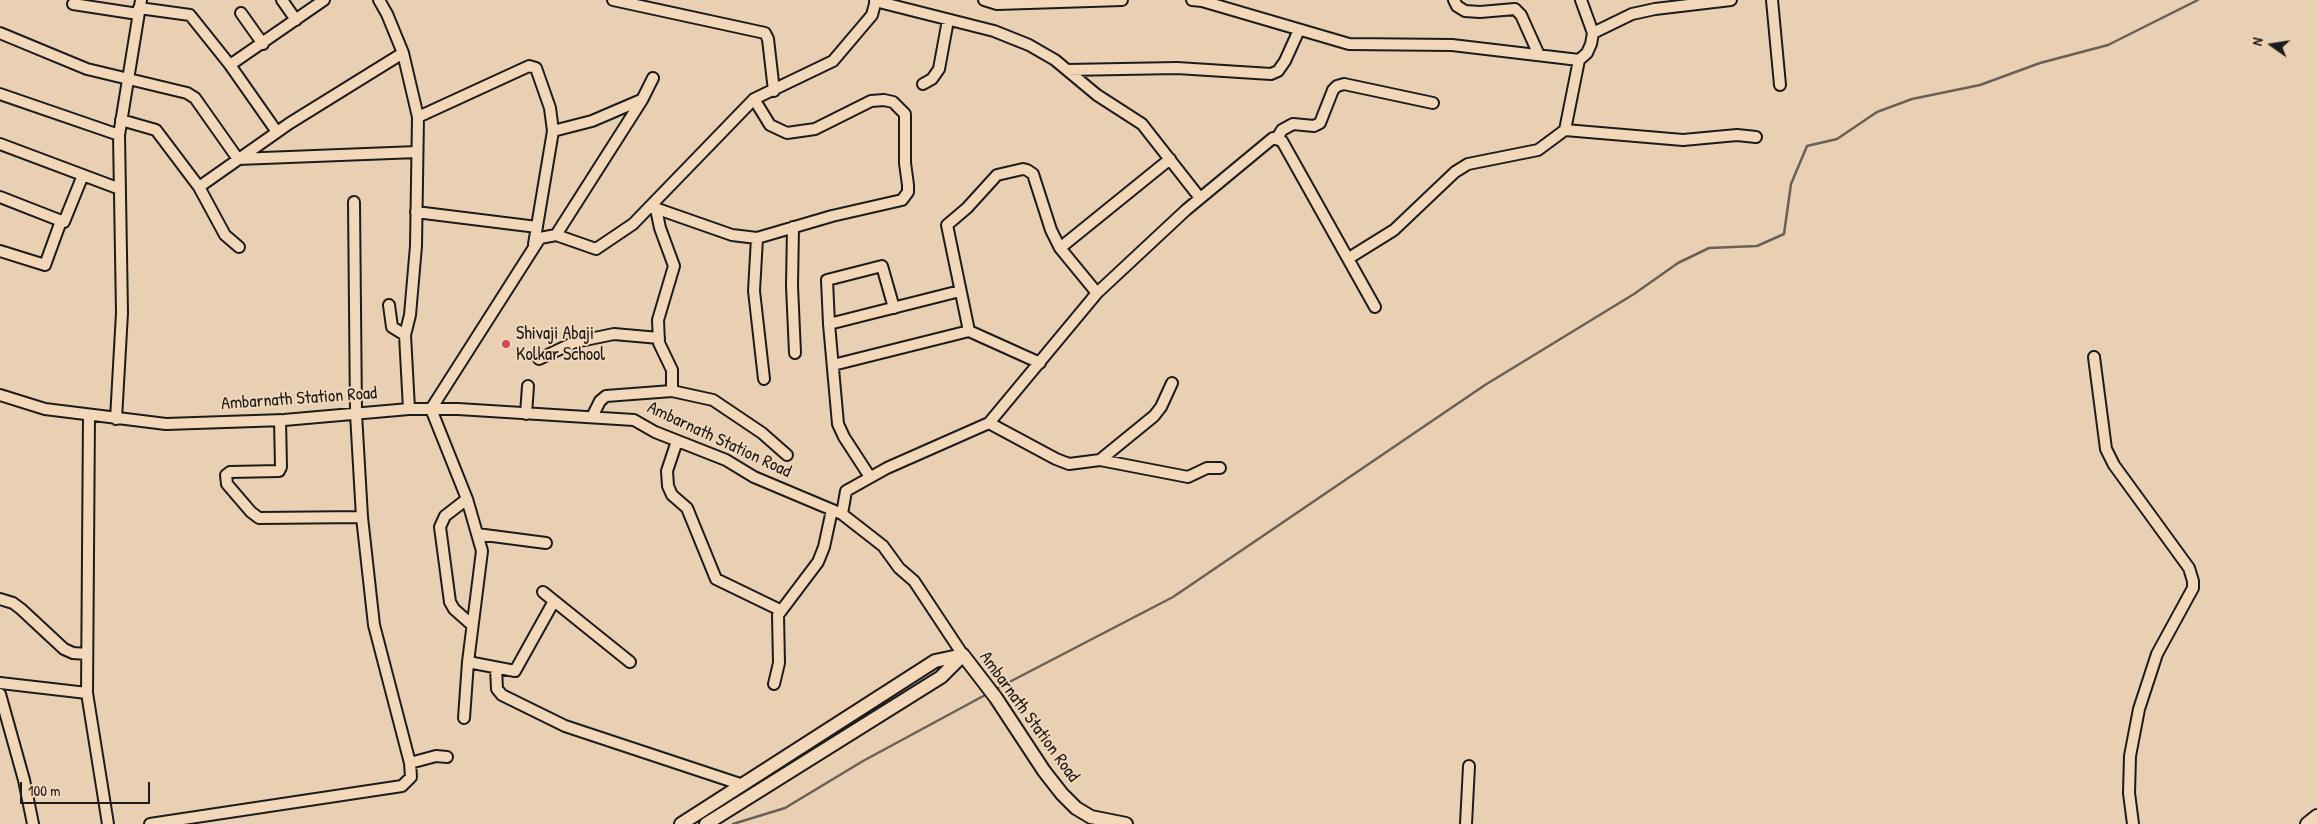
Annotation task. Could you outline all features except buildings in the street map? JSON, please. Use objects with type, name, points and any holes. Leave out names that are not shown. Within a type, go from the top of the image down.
[{"type":"main road","name":"Ambarnath Station Road","points":[[963,655],[996,698],[1044,771],[1076,808],[1091,817],[1126,824]]},
{"type":"main road","points":[[681,824],[935,661],[963,655]]},
{"type":"main road","points":[[706,824],[941,677],[963,655]]},
{"type":"main road","points":[[2307,824],[2317,816]]},
{"type":"street","points":[[282,0],[296,20]]},
{"type":"street","points":[[230,65],[324,0]]},
{"type":"street","points":[[379,0],[387,14],[403,53],[418,117],[416,246],[410,315],[404,335],[409,409]]},
{"type":"street","points":[[613,0],[657,11],[722,22],[765,33],[768,39],[774,91]]},
{"type":"street","points":[[984,0],[997,4],[1122,0]]},
{"type":"street","points":[[1199,0],[1349,44],[1452,45],[1579,60]]},
{"type":"street","points":[[1454,0],[1457,6],[1465,11],[1480,12],[1515,9],[1521,15],[1539,55]]},
{"type":"street","points":[[1565,130],[1579,60],[1587,53],[1593,32],[1581,0]]},
{"type":"street","points":[[1593,32],[1632,14],[1656,8],[1731,0]]},
{"type":"street","points":[[1772,0],[1780,85]]},
{"type":"street","points":[[464,718],[468,662],[482,551],[467,499],[431,409],[534,244],[540,238],[556,235],[596,249],[633,224],[653,208],[754,99],[833,61],[872,15],[875,1],[994,31],[1029,45],[1055,60],[1097,94],[1142,124],[1200,198]]},
{"type":"street","points":[[72,4],[139,7],[190,15],[230,65],[277,132]]},
{"type":"street","points":[[116,419],[122,313],[119,135],[139,7]]},
{"type":"street","points":[[241,13],[263,44]]},
{"type":"street","points":[[923,84],[932,79],[939,69],[948,20]]},
{"type":"street","points":[[1068,70],[1177,68],[1271,74],[1278,71],[1285,61],[1299,30]]},
{"type":"street","points":[[1,38],[87,69],[179,90],[195,98],[238,160]]},
{"type":"street","points":[[199,187],[277,132],[403,53]]},
{"type":"street","points":[[418,117],[533,66],[538,70],[550,108],[552,131],[534,244]]},
{"type":"street","points":[[556,235],[642,100],[653,78]]},
{"type":"street","points":[[774,684],[778,664],[778,620],[780,610],[818,562],[846,491],[989,423],[1097,293],[1200,198],[1269,140],[1277,138],[1282,130],[1288,126],[1299,124],[1314,126],[1320,123],[1333,90],[1337,86],[1344,84],[1433,104]]},
{"type":"street","points":[[0,94],[119,135]]},
{"type":"street","points":[[653,208],[732,235],[756,238],[902,200],[906,196],[908,185],[905,162],[904,114],[893,102],[884,100],[871,101],[815,129],[787,133],[770,125],[754,99]]},
{"type":"street","points":[[552,131],[592,121],[642,100]]},
{"type":"street","points":[[121,120],[156,130],[199,187],[225,235],[239,247]]},
{"type":"street","points":[[1349,258],[1394,230],[1455,172],[1468,164],[1538,150],[1565,130],[1683,140],[1756,136]]},
{"type":"street","points":[[1277,138],[1282,141],[1375,307]]},
{"type":"street","points":[[0,144],[120,188]]},
{"type":"street","points":[[238,160],[417,152]]},
{"type":"street","points":[[1060,248],[1170,159]]},
{"type":"street","points":[[968,331],[946,225],[968,208],[997,175],[1023,169],[1033,174],[1051,230],[1060,248],[1097,293]]},
{"type":"street","points":[[0,251],[45,265],[61,222],[66,220],[83,175]]},
{"type":"street","points":[[0,197],[61,222]]},
{"type":"street","points":[[150,824],[402,786],[411,777],[410,763],[374,625],[362,517],[356,414],[354,202]]},
{"type":"street","points":[[653,208],[674,266],[658,320],[659,344],[672,370],[672,392]]},
{"type":"street","points":[[416,212],[537,227]]},
{"type":"street","points":[[793,227],[792,286],[795,353]]},
{"type":"street","points":[[756,238],[754,291],[764,379]]},
{"type":"street","points":[[870,478],[838,424],[827,282],[829,278],[882,266],[894,308]]},
{"type":"street","points":[[829,324],[960,291]]},
{"type":"street","points":[[389,305],[392,327],[404,335]]},
{"type":"street","points":[[833,365],[968,331],[1040,363]]},
{"type":"street","points":[[539,359],[575,342],[614,334],[659,338]]},
{"type":"street","points":[[2094,357],[2106,449],[2114,465],[2189,568],[2193,581],[2193,588],[2157,654],[2139,709],[2130,756],[2129,793],[2133,824]]},
{"type":"street","points":[[1100,460],[1154,416],[1161,407],[1172,383]]},
{"type":"street","points":[[526,414],[528,386]]},
{"type":"street","points":[[592,416],[606,396],[672,392],[713,400],[762,433],[787,456]]},
{"type":"street","name":"Ambarnath Station Road","points":[[0,395],[45,410],[166,424],[280,420],[409,409],[592,416],[634,420],[655,432],[837,512],[883,546],[899,568],[914,581],[963,655]]},
{"type":"street","points":[[89,415],[87,693],[108,824]]},
{"type":"street","points":[[280,420],[282,467],[279,472],[230,472],[226,475],[227,484],[250,512],[259,518],[362,517]]},
{"type":"street","points":[[989,423],[1056,459],[1081,464],[1100,460],[1188,477],[1207,468],[1220,468]]},
{"type":"street","points":[[677,441],[667,471],[668,486],[672,495],[687,508],[716,579],[780,610]]},
{"type":"street","points":[[467,499],[445,516],[440,527],[450,602],[454,609],[472,625]]},
{"type":"street","points":[[477,534],[546,543]]},
{"type":"street","points":[[543,592],[630,662]]},
{"type":"street","points":[[0,599],[14,603],[64,649],[73,653],[87,654]]},
{"type":"street","points":[[468,662],[512,672],[518,668],[554,601]]},
{"type":"street","points":[[496,668],[497,689],[502,695],[565,726],[743,784]]},
{"type":"street","points":[[0,683],[87,693]]},
{"type":"street","points":[[0,694],[24,780],[33,824]]},
{"type":"street","points":[[410,763],[436,756],[447,756]]},
{"type":"street","points":[[1466,824],[1468,766]]},
{"type":"waterway","points":[[994,690],[1173,597],[1485,385],[1634,294],[1678,263],[1709,248],[1757,246],[1784,234],[1791,184],[1807,146],[1837,139],[1877,112],[1912,99],[1980,85],[2040,63],[2108,45],[2198,0]]},
{"type":"waterway","points":[[733,824],[785,808],[863,761],[987,694]]},
{"type":"place","name":"Shivaji Abaji Kolkar School","points":[[506,344]]}]
